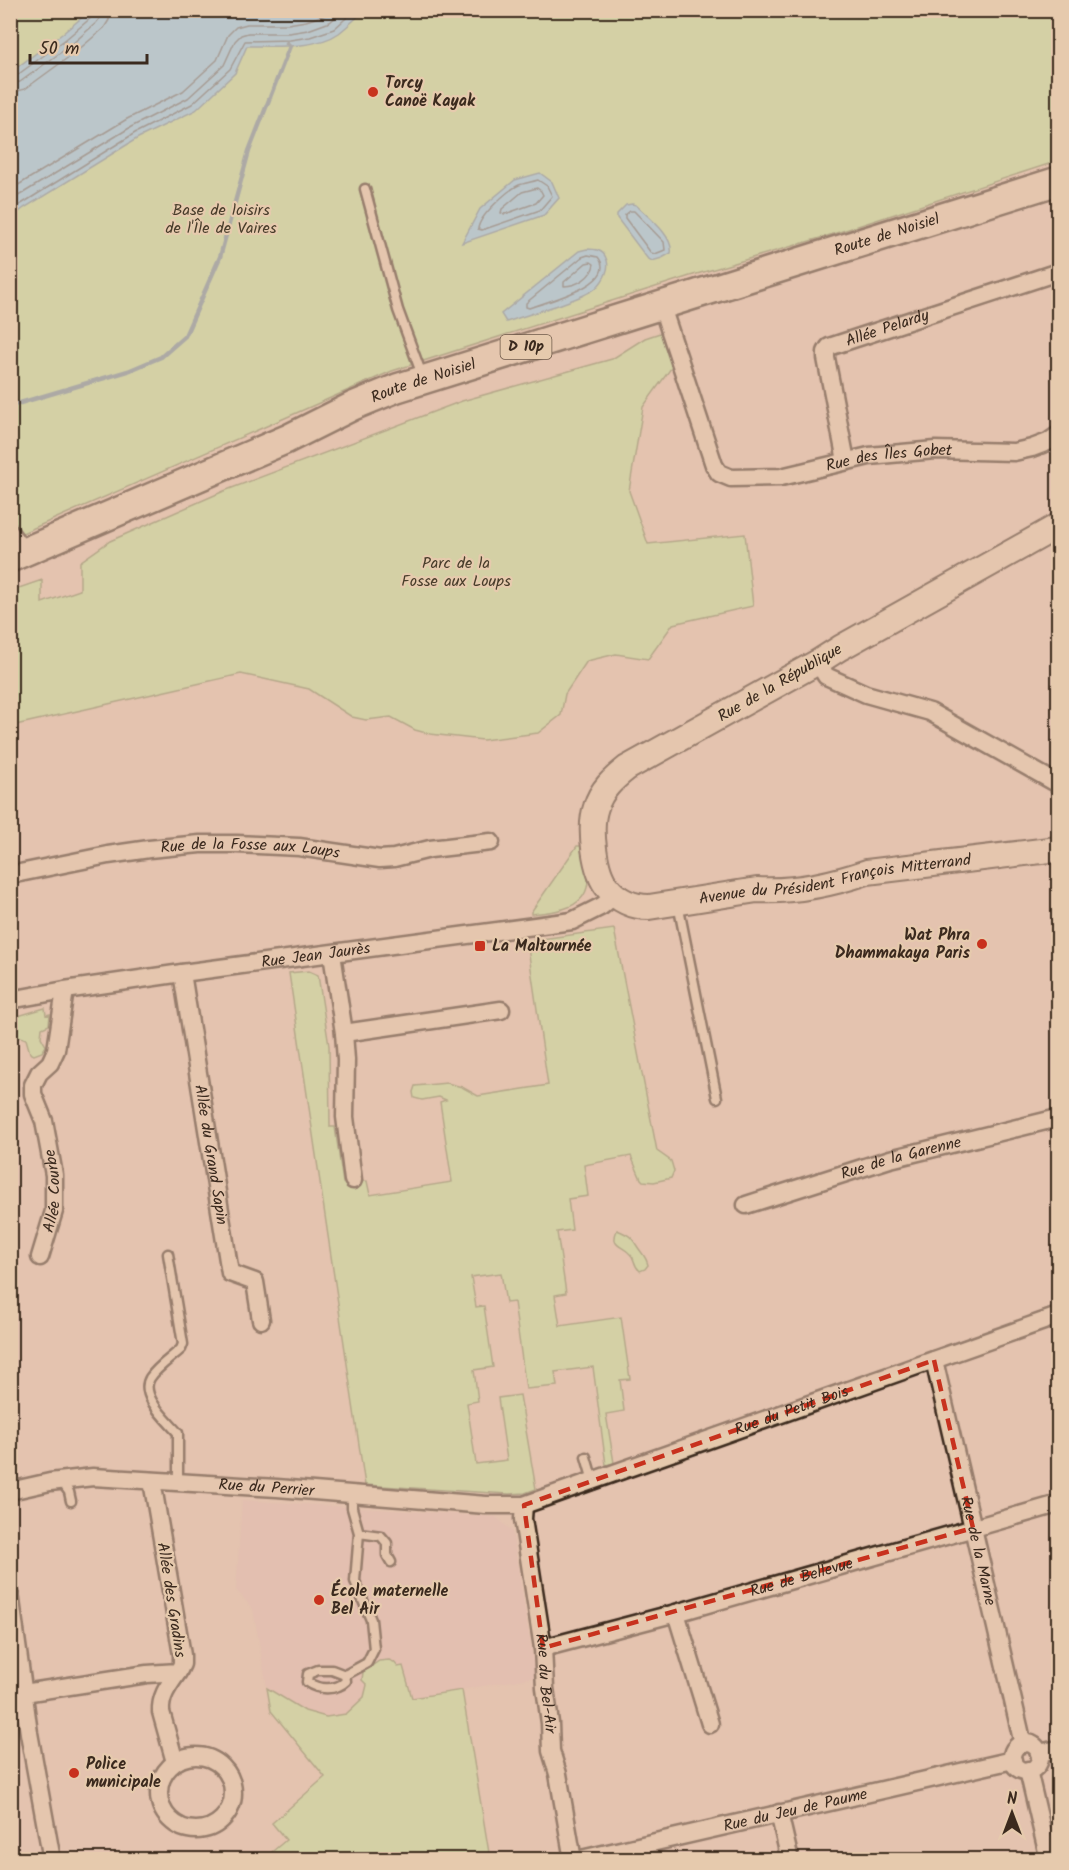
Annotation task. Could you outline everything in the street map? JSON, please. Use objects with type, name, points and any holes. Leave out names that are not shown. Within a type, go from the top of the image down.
[{"type":"main road","name":"Route de Noisiel","points":[[19,554],[397,388],[1059,181]]},
{"type":"street","name":"Allée Pelardy","points":[[846,461],[826,358],[826,352],[830,347],[1059,272]]},
{"type":"street","name":"Rue des Îles Gobet","points":[[661,304],[714,465],[719,473],[731,478],[781,477],[869,456],[935,450],[1014,452],[1048,442],[1059,435]]},
{"type":"street","name":"Rue de la République","points":[[615,895],[607,887],[602,876],[593,844],[592,819],[606,787],[627,768],[1059,526]]},
{"type":"street","points":[[818,662],[826,676],[866,694],[930,712],[1059,784]]},
{"type":"street","name":"Rue de la Fosse aux Loups","points":[[10,875],[108,855],[191,845],[237,844],[299,847],[380,859],[430,849],[491,842]]},
{"type":"street","name":"Avenue du Président François Mitterrand","points":[[615,895],[638,907],[649,907],[757,890],[775,891],[800,888],[842,880],[867,872],[1059,849]]},
{"type":"street","name":"Rue Jean Jaurès","points":[[10,1000],[182,973],[572,921],[602,906],[615,895]]},
{"type":"street","points":[[332,954],[344,1033],[345,1117],[353,1180]]},
{"type":"street","name":"Allée du Grand Sapin","points":[[182,973],[230,1273],[255,1282],[261,1320]]},
{"type":"street","name":"Allée Courbe","points":[[40,1257],[54,1211],[54,1175],[44,1121],[33,1094],[33,1085],[39,1073],[50,1063],[56,1050],[65,990]]},
{"type":"street","points":[[344,1033],[501,1010]]},
{"type":"street","name":"Rue de la Garenne","points":[[746,1204],[890,1159],[1059,1118]]},
{"type":"street","name":"Rue du Petit Bois","points":[[524,1505],[733,1428],[1059,1316]]},
{"type":"street","name":"Rue de la Marne","points":[[934,1360],[1023,1744]]},
{"type":"street","name":"Rue du Perrier","points":[[10,1491],[79,1478],[152,1480],[524,1505]]},
{"type":"street","name":"Allée des Gradins","points":[[24,1693],[147,1674],[178,1672],[182,1664],[182,1655],[152,1480]]},
{"type":"street","name":"Rue de Bellevue","points":[[543,1648],[676,1613],[1059,1504]]},
{"type":"street","name":"Rue du Bel-Air","points":[[524,1505],[523,1519],[543,1648],[551,1751],[558,1774],[575,1860]]},
{"type":"street","points":[[10,1593],[13,1634],[52,1860]]},
{"type":"street","points":[[676,1613],[710,1724]]},
{"type":"street","points":[[175,1762],[160,1704],[162,1696],[178,1672]]},
{"type":"street","points":[[1023,1744],[1035,1746],[1039,1754],[1038,1762],[1033,1769],[1020,1769],[1013,1760],[1015,1748],[1023,1744]]},
{"type":"street","points":[[1039,1754],[1059,1749]]},
{"type":"street","points":[[197,1756],[219,1764],[226,1773],[231,1783],[230,1806],[225,1816],[216,1824],[204,1829],[191,1830],[169,1819],[162,1808],[159,1789],[166,1771],[175,1762],[197,1756]]},
{"type":"street","name":"Rue du Jeu de Paume","points":[[575,1860],[1013,1760]]},
{"type":"street","points":[[1028,1770],[1049,1860]]},
{"type":"street","points":[[779,1813],[790,1860]]},
{"type":"lane","points":[[365,189],[398,310],[423,380]]},
{"type":"lane","points":[[10,526],[19,554]]},
{"type":"lane","points":[[678,903],[717,1098]]},
{"type":"lane","points":[[168,1254],[183,1344],[181,1349],[150,1378],[148,1396],[178,1433],[178,1482]]},
{"type":"lane","points":[[586,1457],[593,1481]]},
{"type":"lane","points":[[61,1481],[69,1492],[71,1501]]},
{"type":"lane","points":[[345,1675],[367,1663],[374,1649],[371,1620],[355,1581],[358,1533],[351,1508],[352,1495]]},
{"type":"lane","points":[[358,1533],[381,1536],[387,1543],[387,1555],[391,1563]]},
{"type":"highlighted area","points":[[934,1360],[973,1528],[543,1648],[524,1505]]},
{"type":"shaded area","points":[[242,1500],[496,1517],[512,1531],[536,1677],[412,1698],[403,1666],[382,1670],[364,1697],[346,1714],[326,1717],[305,1711],[267,1688],[253,1609],[236,1590]]},
{"type":"green space","name":"Base de loisirs de l'Île de Vaires","points":[[11,11],[1058,11],[1058,161],[827,236],[690,276],[392,371],[11,538]]},
{"type":"green space","name":"Parc de la Fosse aux Loups","points":[[663,332],[674,364],[643,407],[629,491],[648,544],[745,534],[753,606],[673,624],[648,659],[616,654],[587,661],[565,694],[561,715],[538,733],[483,740],[430,734],[415,730],[391,717],[366,720],[352,717],[309,689],[241,674],[11,726],[10,591],[42,580],[42,603],[80,590],[80,562],[110,541],[224,491],[462,401],[612,359],[645,338]]},
{"type":"green space","points":[[577,846],[582,846],[588,874],[587,889],[583,897],[576,903],[559,910],[531,914],[531,912]]},
{"type":"green space","points":[[614,929],[657,1151],[671,1161],[674,1171],[671,1178],[654,1182],[641,1179],[631,1156],[584,1165],[588,1196],[568,1199],[572,1230],[557,1232],[566,1293],[555,1295],[560,1326],[621,1317],[630,1379],[620,1380],[624,1411],[606,1414],[614,1463],[606,1465],[593,1367],[555,1372],[557,1386],[526,1389],[514,1302],[506,1303],[501,1273],[471,1277],[476,1307],[484,1306],[493,1367],[474,1370],[478,1401],[467,1403],[476,1464],[507,1460],[498,1398],[520,1395],[536,1489],[525,1493],[509,1494],[365,1485],[289,973],[309,971],[318,975],[329,1046],[330,1127],[335,1127],[343,1183],[367,1181],[370,1195],[452,1182],[440,1102],[446,1100],[439,1097],[422,1100],[414,1098],[415,1086],[447,1083],[462,1087],[478,1096],[548,1085],[527,941]]},
{"type":"green space","points":[[45,1008],[46,1015],[50,1014],[49,1025],[42,1028],[41,1037],[46,1046],[42,1052],[34,1055],[30,1053],[26,1039],[21,1037],[13,1039],[16,1064],[11,1069],[11,1018]]},
{"type":"green space","points":[[617,1230],[633,1240],[646,1259],[648,1265],[645,1269],[640,1271],[632,1256],[616,1243]]},
{"type":"green space","points":[[389,1660],[398,1667],[403,1666],[412,1698],[462,1690],[490,1859],[267,1859],[267,1856],[286,1840],[272,1823],[325,1777],[271,1711],[267,1688],[305,1711],[326,1717],[346,1714],[364,1697],[367,1685],[362,1680],[363,1672],[379,1661]]},
{"type":"water","points":[[90,11],[364,11],[339,33],[319,42],[295,46],[247,46],[235,73],[196,110],[138,138],[11,218],[11,72]]},
{"type":"water","points":[[540,173],[552,182],[559,198],[544,215],[462,243],[480,209],[515,180]]},
{"type":"water","points":[[626,205],[636,205],[664,234],[671,247],[671,253],[652,261],[647,258],[617,218],[617,214]]},
{"type":"water","points":[[596,250],[605,255],[608,265],[597,287],[568,302],[506,322],[501,314],[579,251]]},
{"type":"waterway","points":[[10,406],[128,371],[161,357],[185,336],[220,257],[249,151],[290,46],[287,43]]},
{"type":"place","name":"Torcy Canoë Kayak","points":[[373,92]]},
{"type":"place","name":"Wat Phra Dhammakaya Paris","points":[[982,944]]},
{"type":"place","name":"La Maltournée","points":[[480,946]]},
{"type":"place","name":"École maternelle Bel Air","points":[[319,1600]]},
{"type":"place","name":"Police municipale","points":[[74,1773]]}]
